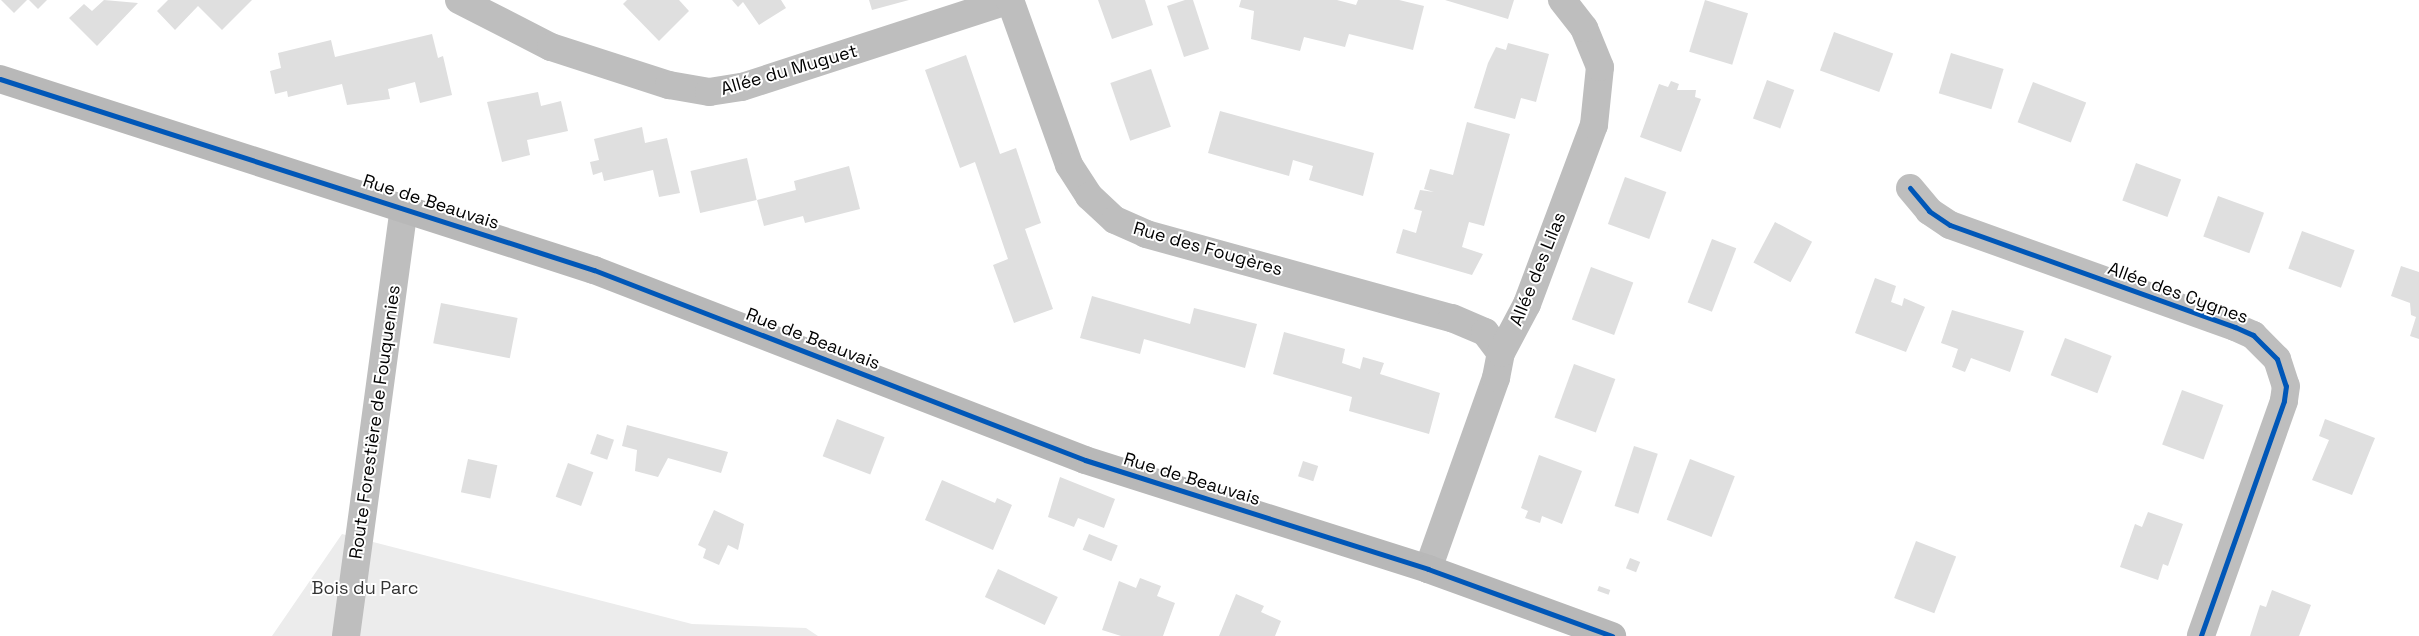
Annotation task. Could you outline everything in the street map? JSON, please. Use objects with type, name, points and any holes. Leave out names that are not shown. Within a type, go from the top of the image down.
[{"type":"street","name":"Allée du Muguet","points":[[459,0],[551,47],[669,86],[709,92],[742,87],[1010,0]]},
{"type":"street","name":"Rue des Fougères","points":[[1010,0],[1069,165],[1089,196],[1115,220],[1146,234],[1452,318],[1485,332],[1501,353]]},
{"type":"street","name":"Allée des Lilas","points":[[1428,569],[1496,378],[1501,353],[1527,304],[1598,106],[1600,67],[1593,47],[1562,0]]},
{"type":"street","name":"Rue de Beauvais","points":[[0,78],[404,208],[648,290],[1093,463],[1428,569],[1612,636]]},
{"type":"street","name":"Allée des Cygnes","points":[[1910,188],[1929,211],[1950,225],[2235,327],[2253,336],[2277,359],[2286,386],[2284,400],[2201,636]]},
{"type":"street","name":"Route Forestière de Fouquenies","points":[[346,636],[404,208]]},
{"type":"green space","name":"Bois du Parc","points":[[342,534],[692,624],[806,628],[818,636],[272,636]]},
{"type":"building","points":[[1,0],[27,0],[14,13]]},
{"type":"building","points":[[29,0],[47,0],[38,9]]},
{"type":"building","points":[[104,0],[138,3],[97,46],[69,18],[84,4],[92,11]]},
{"type":"building","points":[[168,0],[252,0],[222,30],[198,6],[175,30],[157,11]]},
{"type":"building","points":[[627,0],[679,0],[689,11],[659,41],[623,4]]},
{"type":"building","points":[[732,0],[781,0],[786,8],[759,25],[743,2],[738,7]]},
{"type":"building","points":[[869,0],[909,0],[872,10]]},
{"type":"building","points":[[1098,0],[1145,0],[1153,25],[1112,39]]},
{"type":"building","points":[[1185,0],[1193,0],[1209,49],[1184,57],[1167,6]]},
{"type":"building","points":[[1241,0],[1337,0],[1356,5],[1358,0],[1399,0],[1424,6],[1413,50],[1349,34],[1345,47],[1304,37],[1300,51],[1251,39],[1254,11],[1239,7]]},
{"type":"building","points":[[1445,0],[1514,0],[1508,19]]},
{"type":"building","points":[[1705,0],[1748,13],[1732,65],[1689,52]]},
{"type":"building","points":[[1834,32],[1893,54],[1879,92],[1820,71]]},
{"type":"building","points":[[432,34],[438,58],[443,56],[452,95],[420,103],[415,82],[388,89],[390,99],[347,105],[342,84],[288,97],[287,91],[275,94],[270,71],[281,68],[278,53],[331,40],[335,57]]},
{"type":"building","points":[[1508,43],[1549,54],[1536,102],[1521,98],[1515,119],[1474,108],[1488,63],[1496,47],[1506,50]]},
{"type":"building","points":[[1951,53],[2004,69],[1991,109],[1939,93]]},
{"type":"building","points":[[966,55],[1000,154],[1016,148],[1041,223],[1025,229],[1053,309],[1014,323],[993,265],[1008,259],[975,162],[960,168],[925,70]]},
{"type":"building","points":[[1151,69],[1171,127],[1130,141],[1110,83]]},
{"type":"building","points":[[1767,80],[1794,90],[1780,128],[1753,119]]},
{"type":"building","points":[[1671,81],[1679,84],[1677,90],[1696,90],[1695,97],[1701,99],[1681,152],[1640,137],[1659,84],[1668,87]]},
{"type":"building","points":[[2033,82],[2086,102],[2071,143],[2018,122]]},
{"type":"building","points":[[538,92],[541,106],[561,101],[568,131],[527,140],[530,155],[502,162],[487,102]]},
{"type":"building","points":[[1220,111],[1374,153],[1363,196],[1309,180],[1313,166],[1293,160],[1289,176],[1208,153]]},
{"type":"building","points":[[1467,122],[1510,134],[1484,226],[1469,222],[1462,247],[1483,254],[1472,275],[1396,253],[1403,229],[1416,233],[1422,211],[1414,209],[1420,190],[1434,192],[1424,189],[1430,169],[1453,175]]},
{"type":"building","points":[[642,127],[645,143],[667,138],[680,193],[659,197],[653,170],[604,181],[602,172],[593,175],[590,162],[599,160],[594,139]]},
{"type":"building","points":[[747,158],[757,200],[700,213],[690,171]]},
{"type":"building","points":[[2136,163],[2181,179],[2167,217],[2122,201]]},
{"type":"building","points":[[849,166],[860,209],[805,223],[803,216],[764,226],[757,200],[796,190],[794,181]]},
{"type":"building","points":[[1625,177],[1666,192],[1649,239],[1608,224]]},
{"type":"building","points":[[2218,196],[2264,213],[2249,253],[2203,236]]},
{"type":"building","points":[[1775,222],[1812,242],[1790,282],[1753,263]]},
{"type":"building","points":[[2302,231],[2355,250],[2341,288],[2288,269]]},
{"type":"building","points":[[1712,239],[1736,248],[1712,312],[1688,302]]},
{"type":"building","points":[[2401,266],[2419,272],[2419,339],[2410,336],[2416,317],[2411,315],[2410,303],[2391,296]]},
{"type":"building","points":[[1591,267],[1633,282],[1614,335],[1572,320]]},
{"type":"building","points":[[1875,278],[1896,286],[1891,302],[1902,306],[1904,298],[1925,307],[1906,352],[1855,333]]},
{"type":"building","points":[[1092,296],[1190,324],[1194,308],[1257,324],[1245,368],[1144,339],[1140,354],[1080,338]]},
{"type":"building","points":[[441,303],[518,318],[510,358],[433,343]]},
{"type":"building","points":[[1952,310],[2024,331],[2010,372],[1971,358],[1965,372],[1952,367],[1958,349],[1941,343]]},
{"type":"building","points":[[1284,332],[1345,349],[1342,363],[1360,369],[1363,357],[1384,363],[1380,374],[1440,393],[1429,434],[1349,411],[1352,397],[1273,374]]},
{"type":"building","points":[[2065,338],[2112,356],[2097,393],[2051,375]]},
{"type":"building","points":[[1574,364],[1615,379],[1596,433],[1555,418]]},
{"type":"building","points":[[2182,390],[2223,405],[2204,460],[2162,445]]},
{"type":"building","points":[[837,419],[885,437],[870,475],[823,456]]},
{"type":"building","points":[[2325,419],[2375,438],[2352,495],[2312,480],[2329,440],[2319,436]]},
{"type":"building","points":[[627,425],[728,452],[721,473],[668,458],[658,477],[635,471],[637,450],[622,446]]},
{"type":"building","points":[[597,434],[614,440],[607,460],[590,454]]},
{"type":"building","points":[[1634,446],[1658,454],[1638,514],[1615,506]]},
{"type":"building","points":[[1539,455],[1582,471],[1562,524],[1542,516],[1540,523],[1525,518],[1528,511],[1521,508]]},
{"type":"building","points":[[468,459],[497,465],[490,498],[461,492]]},
{"type":"building","points":[[1690,459],[1735,476],[1712,537],[1667,520]]},
{"type":"building","points":[[1303,461],[1318,466],[1313,481],[1298,476]]},
{"type":"building","points":[[568,463],[593,472],[581,506],[556,497]]},
{"type":"building","points":[[1060,477],[1115,499],[1104,528],[1078,518],[1074,527],[1048,517]]},
{"type":"building","points":[[942,480],[995,503],[997,498],[1012,505],[993,550],[925,520]]},
{"type":"building","points":[[714,510],[744,524],[738,550],[728,545],[719,565],[703,558],[706,549],[698,545]]},
{"type":"building","points":[[2148,512],[2183,524],[2168,566],[2163,564],[2158,580],[2120,567],[2135,524],[2142,527]]},
{"type":"building","points":[[1089,534],[1118,546],[1111,561],[1083,550]]},
{"type":"building","points":[[1916,541],[1956,556],[1934,613],[1894,598]]},
{"type":"building","points":[[1630,558],[1640,562],[1636,572],[1626,568]]},
{"type":"building","points":[[998,569],[1058,597],[1045,625],[985,597]]},
{"type":"building","points":[[1140,578],[1161,586],[1157,596],[1175,603],[1163,636],[1121,636],[1102,630],[1119,581],[1136,588]]},
{"type":"building","points":[[1599,586],[1610,590],[1609,595],[1597,591]]},
{"type":"building","points":[[2272,590],[2311,605],[2299,636],[2250,636],[2260,605],[2266,607]]},
{"type":"building","points":[[1236,594],[1264,606],[1261,612],[1281,621],[1275,636],[1219,636]]},
{"type":"cycle path","points":[[0,79],[594,270],[1085,460],[1428,569],[1612,636]]},
{"type":"cycle path","points":[[1910,188],[1929,211],[1950,225],[2235,327],[2253,335],[2277,359],[2286,386],[2284,401],[2201,636]]}]
